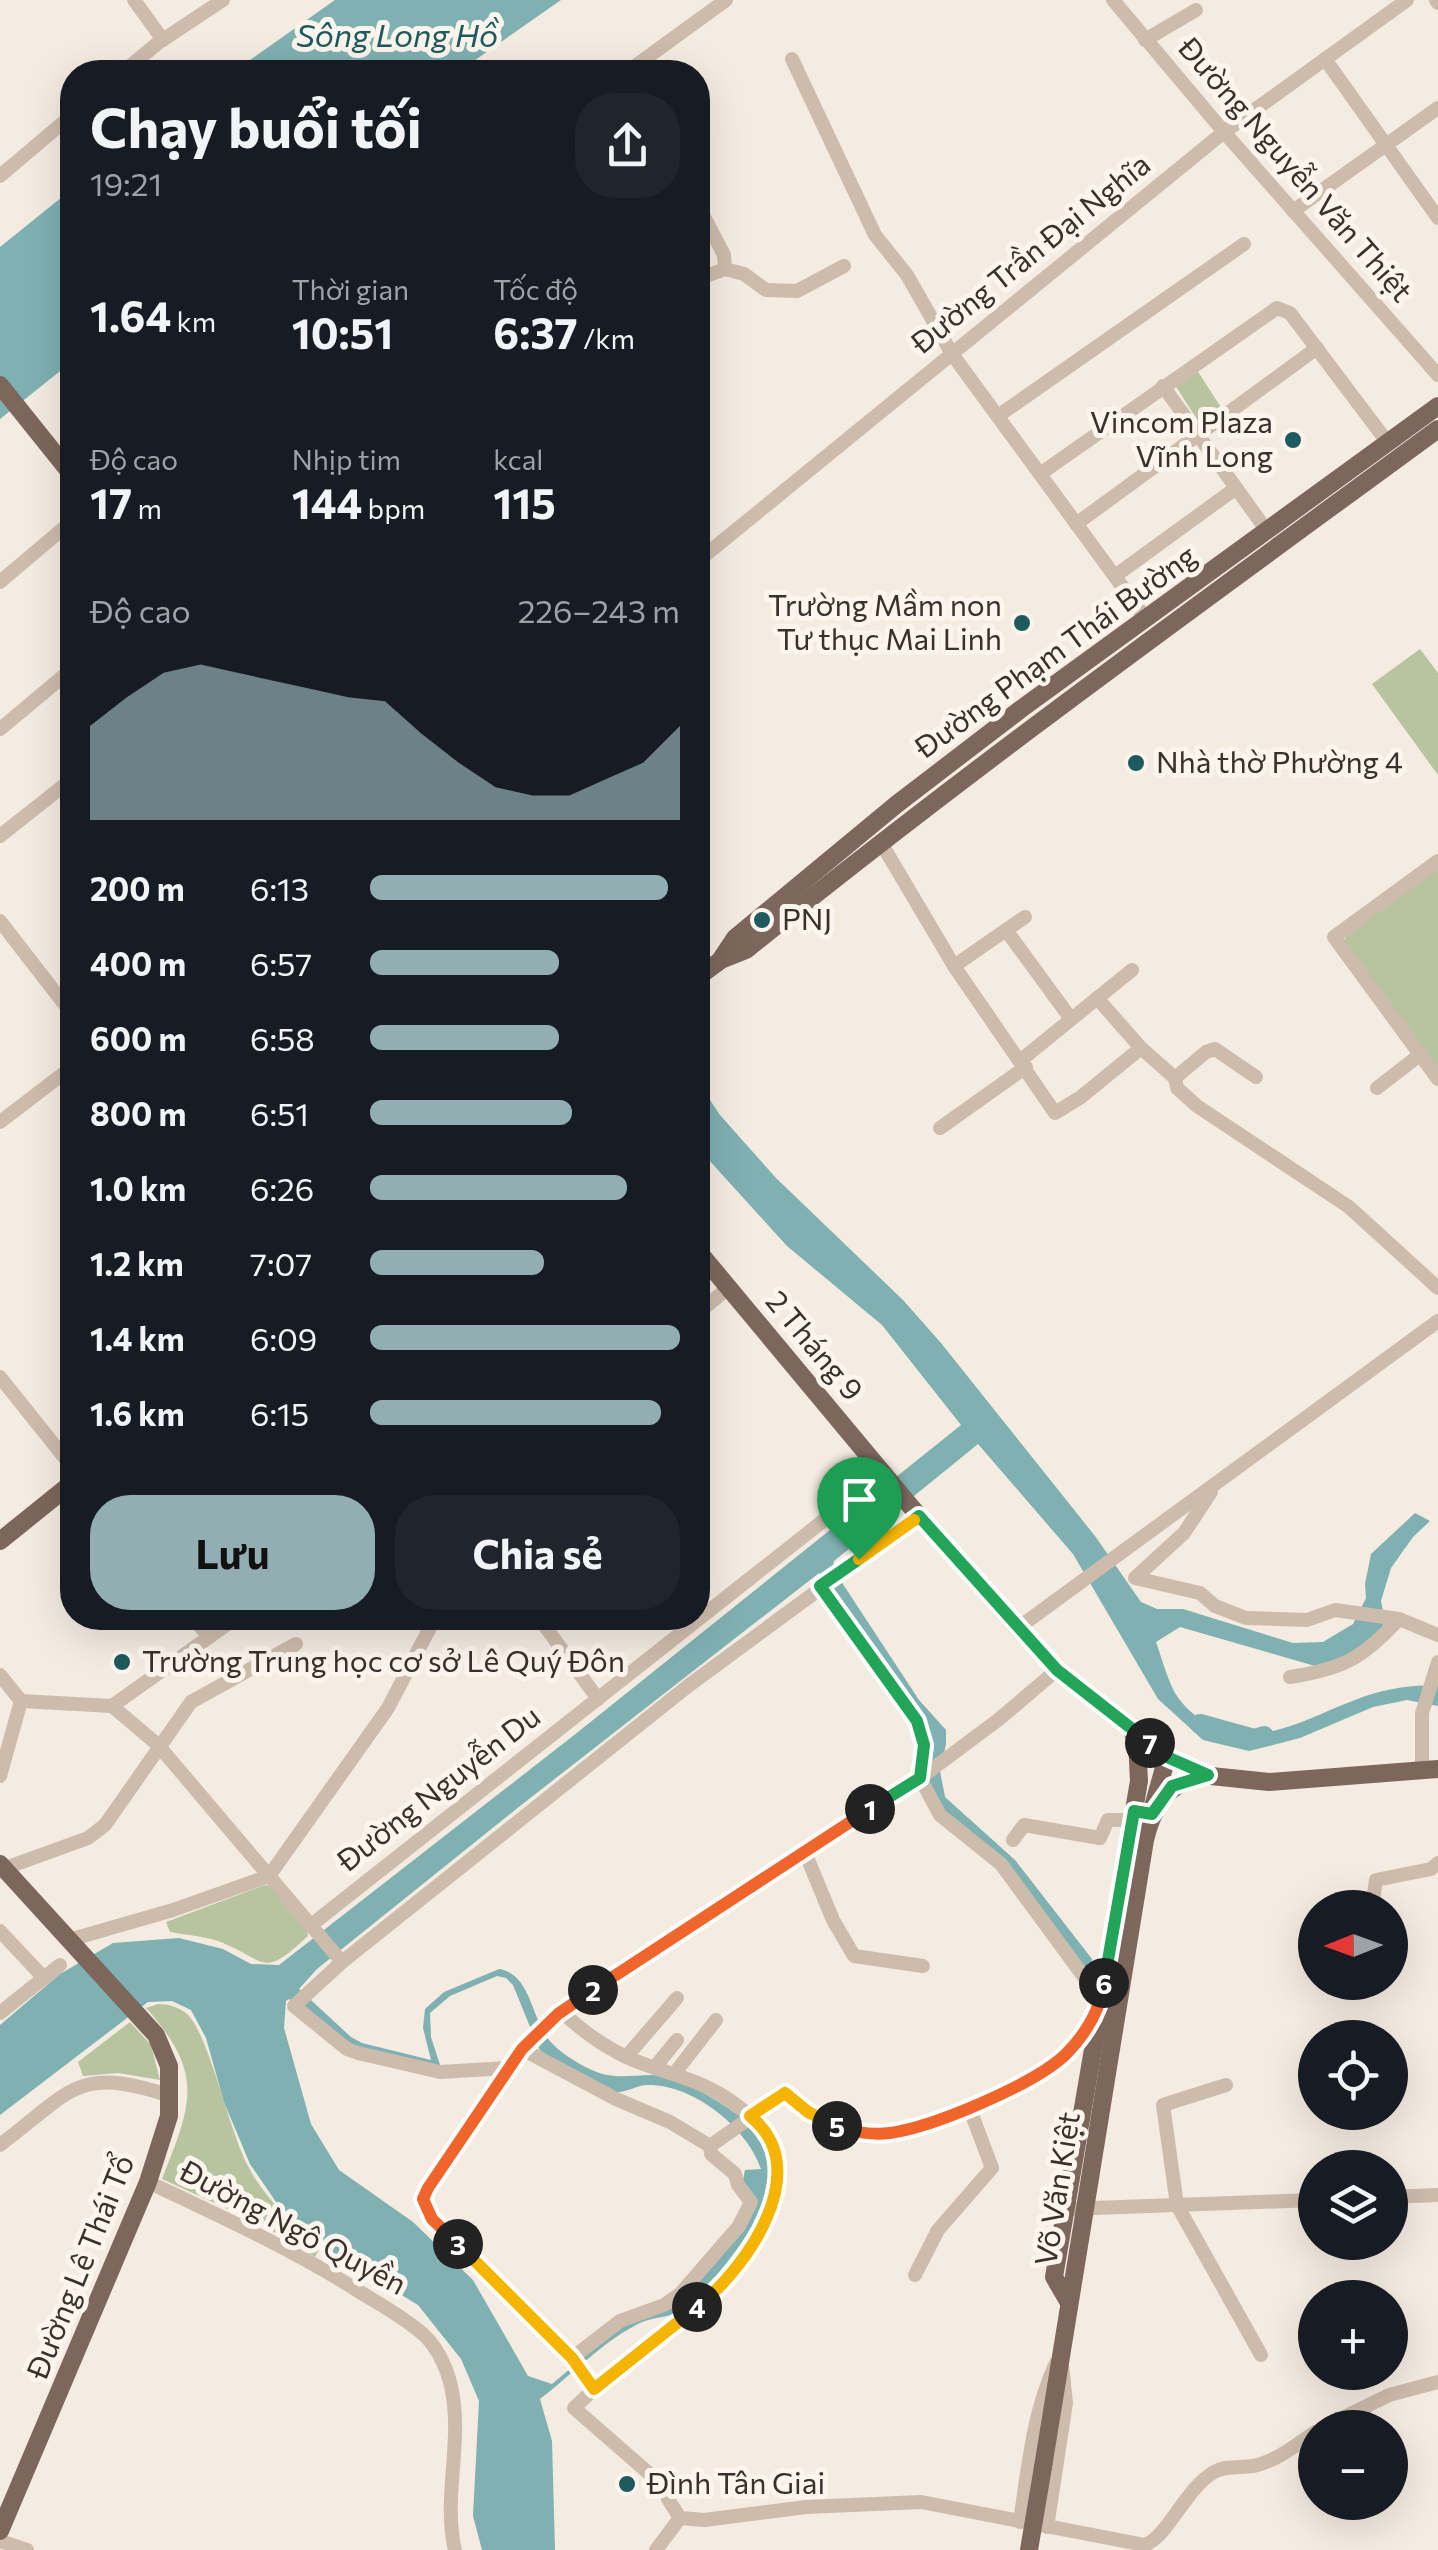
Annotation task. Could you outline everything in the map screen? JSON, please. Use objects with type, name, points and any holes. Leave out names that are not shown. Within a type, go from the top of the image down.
[{"type":"main road","points":[[0,385],[60,460]]},
{"type":"main road","name":"Đường Phạm Thái Bường","points":[[710,969],[746,950],[1020,709],[1146,620],[1200,591],[1267,531],[1438,406]]},
{"type":"main road","name":"Đường Phạm Thái Bường","points":[[875,834],[1200,591],[1438,429]]},
{"type":"main road","name":"2 Tháng 9","points":[[710,1266],[916,1512],[1057,1670],[1167,1757],[1208,1775],[1269,1782],[1430,1770]]},
{"type":"main road","points":[[0,1541],[60,1492]]},
{"type":"main road","name":"Võ Văn Kiệt","points":[[1068,2301],[1054,2276],[1074,2209],[1139,1815],[1137,1740],[1131,1727]]},
{"type":"main road","points":[[1140,1776],[1167,1757]]},
{"type":"main road","points":[[1139,1815],[1167,1757]]},
{"type":"main road","points":[[1139,1815],[1172,1786],[1208,1775]]},
{"type":"main road","name":"Võ Văn Kiệt","points":[[1029,2550],[1068,2301],[1074,2209],[1101,2004],[1139,1815]]},
{"type":"main road","name":"Đường Lê Thái Tổ","points":[[0,2531],[148,2182],[169,2116],[171,2096],[164,2048],[144,2021],[1,1867]]},
{"type":"street","points":[[134,0],[163,40]]},
{"type":"street","points":[[138,60],[223,0]]},
{"type":"street","points":[[644,60],[726,0]]},
{"type":"street","name":"Đường Nguyễn Văn Thiệt","points":[[1114,0],[1224,132],[1438,375]]},
{"type":"street","name":"Đường Trần Đại Nghĩa","points":[[710,551],[1224,132],[1406,0]]},
{"type":"street","points":[[1145,40],[1196,10]]},
{"type":"street","points":[[1325,59],[1436,212]]},
{"type":"street","points":[[792,60],[876,235],[907,275],[952,354],[1146,620]]},
{"type":"street","points":[[1293,211],[1438,108]]},
{"type":"street","points":[[0,176],[60,125]]},
{"type":"street","points":[[710,228],[724,255],[726,269]]},
{"type":"street","points":[[998,416],[1244,244]]},
{"type":"street","points":[[710,275],[726,269],[744,274],[766,290],[797,292],[844,266]]},
{"type":"street","points":[[1040,474],[1278,308],[1288,311],[1388,443]]},
{"type":"street","points":[[1076,524],[1318,348]]},
{"type":"street","points":[[1163,386],[1267,531]]},
{"type":"street","points":[[1115,576],[1236,488]]},
{"type":"street","points":[[0,582],[60,531]]},
{"type":"street","points":[[0,729],[60,680]]},
{"type":"street","points":[[0,836],[60,788]]},
{"type":"street","points":[[875,834],[954,966],[1056,1113],[1141,1048]]},
{"type":"street","points":[[1438,860],[1334,938],[1438,1079]]},
{"type":"street","points":[[954,966],[1025,917]]},
{"type":"street","points":[[0,921],[60,998]]},
{"type":"street","points":[[1006,930],[1071,1020]]},
{"type":"street","points":[[940,1128],[1132,970]]},
{"type":"street","points":[[1097,998],[1174,1078],[1176,1088],[1349,1207],[1438,1288]]},
{"type":"street","points":[[1174,1078],[1215,1049],[1256,1077]]},
{"type":"street","points":[[1378,1088],[1420,1054]]},
{"type":"street","points":[[0,1122],[60,1076]]},
{"type":"street","points":[[710,1304],[728,1288]]},
{"type":"street","points":[[1018,1628],[1438,1321]]},
{"type":"street","points":[[0,1377],[60,1452]]},
{"type":"street","name":"Đường Nguyễn Du","points":[[710,1612],[887,1475]]},
{"type":"street","points":[[1216,1485],[1184,1533],[1134,1578],[1200,1593],[1215,1606],[1246,1618],[1307,1620],[1335,1610],[1399,1619],[1438,1635]]},
{"type":"street","points":[[508,2068],[440,2072],[358,2053],[347,2049],[294,2006],[339,1959],[916,1512]]},
{"type":"street","points":[[575,2364],[620,2322],[664,2305],[680,2294],[739,2226],[751,2202],[735,2174],[711,2154],[714,2143],[747,2118],[785,2093],[817,2118],[851,2132],[890,2133],[969,2107],[1026,2082],[1065,2055],[1101,2004],[1002,1864],[940,1815],[923,1776],[924,1745],[917,1721],[820,1586]]},
{"type":"street","points":[[1290,1676],[1347,1665],[1371,1649],[1399,1619]]},
{"type":"street","points":[[203,1630],[208,1636]]},
{"type":"street","points":[[112,1706],[217,1630]]},
{"type":"street","points":[[75,1946],[269,1876],[388,1708],[428,1630]]},
{"type":"street","points":[[548,1630],[598,1699]]},
{"type":"street","name":"Đường Nguyễn Du","points":[[312,1927],[687,1630]]},
{"type":"street","points":[[1,1867],[88,1838],[105,1826],[191,1702],[296,1644]]},
{"type":"street","points":[[1430,1770],[1422,1713],[1438,1662]]},
{"type":"street","points":[[594,2389],[575,2364],[432,2219],[423,2199],[508,2068],[562,2011],[923,1776],[1057,1670]]},
{"type":"street","points":[[0,1674],[21,1701],[112,1706],[158,1745],[339,1959]]},
{"type":"street","points":[[0,1776],[21,1701]]},
{"type":"street","points":[[1012,1840],[1024,1826],[1100,1838],[1108,1820],[1139,1815]]},
{"type":"street","points":[[804,1850],[854,1956],[923,1966]]},
{"type":"street","points":[[1372,1890],[1376,1880],[1431,1870],[1438,1862]]},
{"type":"street","points":[[0,1931],[44,1978]]},
{"type":"street","points":[[0,2014],[60,1965]]},
{"type":"street","points":[[626,2057],[677,1998]]},
{"type":"street","points":[[562,2011],[578,2027],[626,2057],[721,2094],[747,2118],[758,2122],[775,2153],[776,2180],[760,2236],[747,2257],[712,2296],[574,2408],[668,2490],[668,2499],[680,2518]]},
{"type":"street","points":[[674,2074],[716,2020]]},
{"type":"street","points":[[654,2067],[676,2040]]},
{"type":"street","points":[[524,2047],[616,2099],[714,2143]]},
{"type":"street","points":[[0,2145],[39,2113],[86,2083],[117,2081],[171,2096]]},
{"type":"street","points":[[1226,2085],[1163,2105],[1178,2205],[1261,2355]]},
{"type":"street","points":[[915,2275],[938,2230],[992,2168],[969,2107]]},
{"type":"street","name":"Đường Ngô Quyền","points":[[148,2182],[257,2233],[338,2278],[427,2337],[442,2360],[453,2394],[456,2438],[450,2530],[454,2550]]},
{"type":"street","points":[[1408,2196],[1438,2195]]},
{"type":"street","points":[[1074,2209],[1298,2201]]},
{"type":"street","points":[[1020,2522],[1032,2440],[1048,2380],[1060,2355]]},
{"type":"street","points":[[1047,2526],[1066,2403],[1060,2355]]},
{"type":"street","points":[[1359,2410],[1389,2395],[1438,2382]]},
{"type":"street","points":[[680,2518],[704,2520],[806,2507],[921,2502],[1145,2545],[1154,2541],[1200,2483],[1216,2470],[1255,2466],[1298,2443]]},
{"type":"street","points":[[656,2550],[680,2518]]},
{"type":"street","points":[[0,2541],[28,2550]]},
{"type":"green space","points":[[1195,367],[1222,409],[1200,424],[1173,382]]},
{"type":"green space","points":[[1420,649],[1438,673],[1438,775],[1372,684]]},
{"type":"green space","points":[[1438,867],[1438,1069],[1344,941]]},
{"type":"green space","points":[[265,1885],[307,1929],[308,1936],[281,1958],[264,1962],[218,1941],[170,1932],[166,1922]]},
{"type":"green space","points":[[158,2004],[180,2009],[195,2025],[248,2166],[271,2200],[320,2248],[315,2257],[261,2224],[162,2179],[186,2109],[187,2090],[178,2052],[146,2008]]},
{"type":"green space","points":[[130,2022],[151,2045],[160,2080],[118,2073],[83,2076],[78,2062]]},
{"type":"water","name":"Sông Long Hồ","points":[[335,0],[561,0],[475,60],[250,60]]},
{"type":"water","points":[[60,199],[60,372],[0,419],[0,247]]},
{"type":"water","points":[[710,1100],[776,1178],[903,1300],[941,1343],[1095,1536],[1141,1602],[1157,1609],[1183,1609],[1293,1643],[1323,1642],[1353,1624],[1366,1598],[1371,1554],[1415,1513],[1430,1521],[1391,1568],[1381,1601],[1385,1622],[1374,1641],[1348,1656],[1315,1666],[1180,1627],[1156,1642],[1175,1693],[1194,1715],[1228,1731],[1246,1734],[1283,1729],[1365,1696],[1406,1687],[1438,1686],[1438,1706],[1407,1700],[1373,1707],[1300,1738],[1249,1751],[1203,1740],[1158,1699],[1073,1554],[978,1444],[834,1561],[833,1569],[919,1700],[946,1730],[940,1771],[945,1797],[1015,1860],[1092,1959],[1090,1977],[1049,1919],[944,1813],[928,1782],[934,1747],[922,1721],[819,1573],[317,1969],[299,1989],[351,2037],[431,2060],[423,2028],[425,2009],[444,1992],[499,1969],[510,1973],[524,1988],[549,2040],[569,2057],[607,2075],[652,2075],[695,2089],[735,2113],[755,2131],[766,2150],[770,2170],[768,2191],[760,2211],[697,2301],[687,2309],[643,2322],[623,2333],[540,2399],[552,2441],[555,2550],[482,2550],[473,2516],[479,2401],[461,2359],[418,2305],[328,2250],[276,2202],[250,2164],[224,2102],[206,2038],[191,2010],[172,2001],[148,2002],[0,2115],[0,2025],[60,1974],[113,1943],[179,1938],[223,1949],[251,1964],[279,1965],[710,1630],[961,1425],[882,1325],[787,1246],[710,1161]],"holes":[[[497,1976],[513,1985],[539,2049],[549,2061],[615,2092],[646,2085],[664,2086],[699,2100],[731,2123],[761,2169],[745,2170],[743,2180],[754,2209],[741,2234],[684,2298],[631,2321],[577,2359],[552,2384],[528,2376],[473,2280],[413,2222],[339,2170],[311,2124],[284,2028],[289,1999],[352,2049],[441,2068],[431,2037],[430,2013],[450,1996]]]},
{"type":"waterway","points":[[1200,1724],[1254,1739],[1264,1736]]},
{"type":"place","name":"Vincom Plaza Vĩnh Long","points":[[1293,440]]},
{"type":"place","name":"Trường Mầm non Tư thục Mai Linh","points":[[1022,623]]},
{"type":"place","name":"Nhà thờ Phường 4","points":[[1136,763]]},
{"type":"place","name":"PNJ","points":[[762,920]]},
{"type":"place","name":"Trường Trung học cơ sở Lê Quý Đôn","points":[[122,1662]]},
{"type":"place","name":"Đình Tân Giai","points":[[627,2484]]},
{"type":"route","points":[[919,1516],[1057,1670],[1167,1757],[1208,1775],[1172,1786],[1152,1814],[1134,1811],[1100,2008],[1065,2055],[994,2098],[890,2133],[851,2132],[817,2118],[785,2093],[750,2116],[758,2122],[775,2153],[776,2180],[760,2236],[712,2296],[594,2389],[572,2358],[432,2219],[423,2199],[522,2049],[558,2014],[804,1850],[920,1778],[924,1745],[917,1721],[820,1586],[859,1559],[919,1516]]}]
